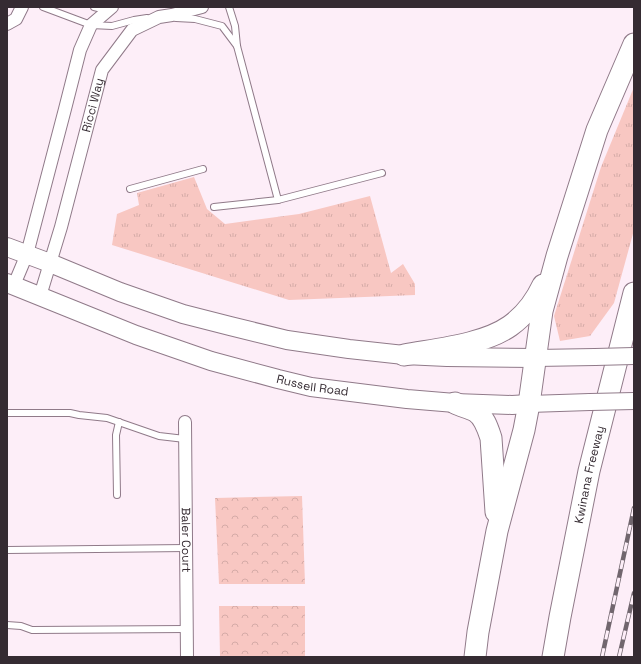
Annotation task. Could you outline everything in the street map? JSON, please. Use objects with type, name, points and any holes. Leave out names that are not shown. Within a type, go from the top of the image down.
[{"type":"highway","points":[[475,657],[478,632],[497,531],[524,430],[542,310],[557,256],[597,130],[634,44]]},
{"type":"highway","points":[[404,355],[471,342],[496,334],[510,326],[525,313],[540,291],[557,256]]},
{"type":"highway","name":"Kwinana Freeway","points":[[553,657],[561,609],[589,471],[634,293]]},
{"type":"highway","points":[[454,403],[477,412],[484,422],[491,438],[497,531]]},
{"type":"main road","points":[[7,247],[120,292],[183,314],[294,341],[404,355],[447,357],[536,358],[634,356]]},
{"type":"main road","name":"Russell Road","points":[[10,284],[136,335],[211,361],[312,387],[350,393],[454,403],[512,405],[634,401]]},
{"type":"street","points":[[7,24],[16,18],[22,7]]},
{"type":"street","points":[[10,284],[27,254],[66,109],[80,50],[91,25],[112,7]]},
{"type":"street","points":[[159,17],[202,7]]},
{"type":"street","name":"Ricci Way","points":[[40,296],[61,227],[102,70],[132,30],[159,17]]},
{"type":"street","name":"Baler Court","points":[[185,422],[187,657]]},
{"type":"lane","points":[[43,7],[91,25],[112,26],[134,20],[159,17]]},
{"type":"lane","points":[[94,7],[105,7]]},
{"type":"lane","points":[[229,7],[237,46],[278,200]]},
{"type":"lane","name":"Ricci Way","points":[[159,17],[195,19],[222,26],[237,46]]},
{"type":"lane","points":[[130,188],[203,169]]},
{"type":"lane","points":[[214,207],[278,200],[382,173]]},
{"type":"lane","points":[[7,413],[70,413],[107,418],[159,436],[185,439]]},
{"type":"lane","points":[[118,494],[116,435],[119,422]]},
{"type":"lane","points":[[7,550],[186,548]]},
{"type":"lane","points":[[7,625],[21,626],[32,630],[186,629]]},
{"type":"green space","points":[[634,87],[634,230],[614,303],[590,336],[560,341],[554,316],[601,167]]},
{"type":"green space","points":[[194,177],[207,209],[225,224],[299,214],[370,196],[391,273],[403,264],[415,284],[415,295],[289,300],[112,245],[117,214],[139,205],[137,193]]},
{"type":"green space","points":[[302,496],[305,584],[219,584],[215,498]]},
{"type":"green space","points":[[219,606],[305,606],[305,657],[220,657]]},
{"type":"railway","points":[[602,657],[634,508]]},
{"type":"railway","points":[[619,657],[634,593]]}]
